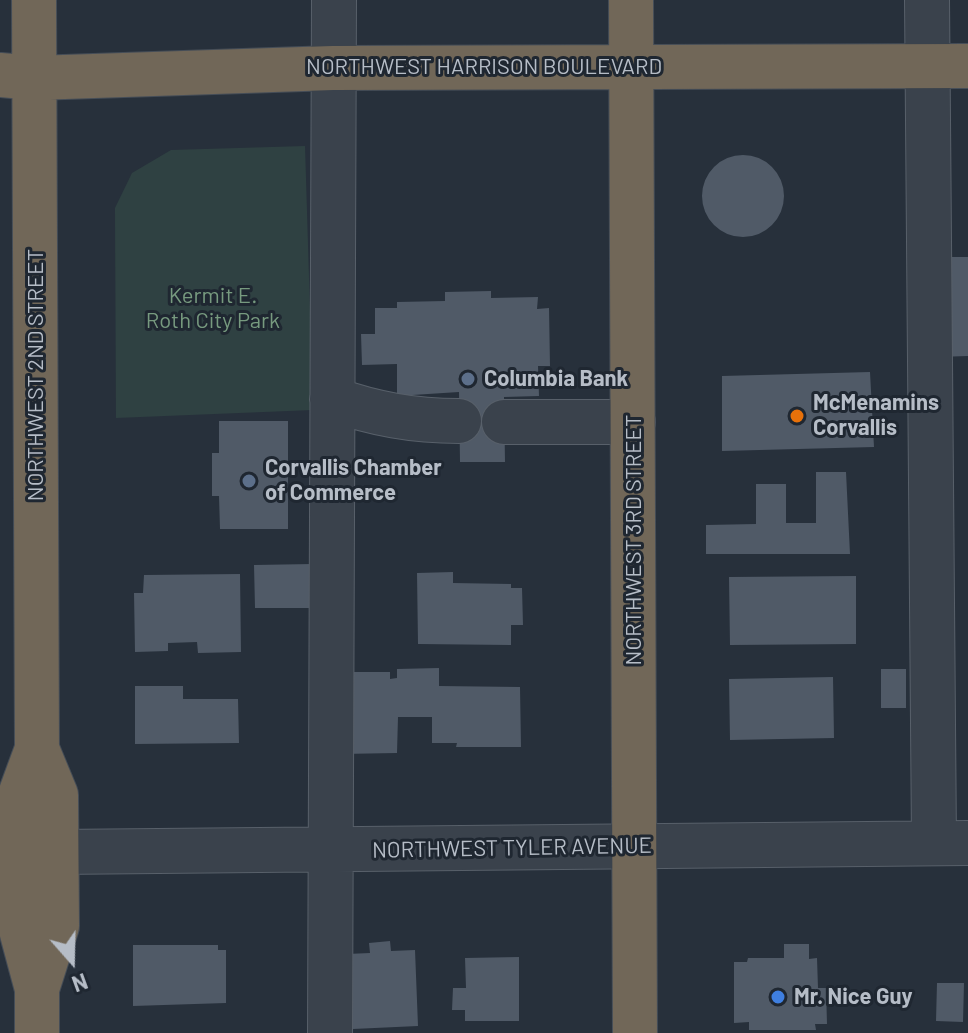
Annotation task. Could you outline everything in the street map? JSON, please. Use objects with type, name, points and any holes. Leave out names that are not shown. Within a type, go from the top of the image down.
[{"type":"highway","name":"NORTHWEST 2ND STREET","points":[[34,0],[17,76],[37,749],[20,795],[26,853],[20,926],[37,989],[37,1033]]},
{"type":"highway","name":"NORTHWEST 3RD STREET","points":[[631,0],[635,1033]]},
{"type":"highway","name":"NORTHWEST HARRISON BOULEVARD","points":[[17,76],[333,68],[948,66]]},
{"type":"street","points":[[330,1033],[334,0]]},
{"type":"street","points":[[927,0],[948,66],[951,843]]},
{"type":"street","points":[[332,399],[378,415],[417,421],[459,421]]},
{"type":"street","points":[[504,422],[633,422]]},
{"type":"street","name":"NORTHWEST TYLER AVENUE","points":[[26,853],[951,843]]},
{"type":"green space","name":"Kermit E. Roth City Park","points":[[305,146],[313,410],[116,418],[115,208],[132,173],[171,150]]},
{"type":"building","points":[[735,155],[751,155],[766,162],[777,173],[784,196],[781,212],[772,225],[751,237],[735,237],[720,230],[709,219],[702,204],[702,188],[709,173],[720,162]]},
{"type":"building","points":[[937,257],[968,257],[968,356],[937,357]]},
{"type":"building","name":"Columbia Bank","points":[[491,291],[491,298],[538,297],[537,309],[549,308],[550,366],[538,366],[539,396],[504,397],[505,462],[460,462],[459,392],[397,396],[397,364],[362,365],[361,334],[375,334],[375,308],[397,308],[397,302],[445,301],[445,292]]},
{"type":"building","name":"McMenamins Corvallis","points":[[870,372],[874,447],[722,451],[722,376]]},
{"type":"building","points":[[219,421],[288,421],[288,529],[220,529],[219,496],[212,496],[212,453],[219,453]]},
{"type":"building","points":[[816,472],[846,472],[850,554],[706,554],[706,525],[756,524],[756,484],[786,484],[786,523],[816,523]]},
{"type":"building","points":[[312,564],[312,608],[255,608],[254,565]]},
{"type":"building","points":[[453,572],[453,583],[511,584],[511,588],[522,588],[523,625],[511,625],[511,645],[418,644],[417,573]]},
{"type":"building","points":[[240,574],[241,652],[198,653],[197,642],[168,643],[168,651],[135,652],[134,593],[143,593],[144,575]]},
{"type":"building","points":[[856,576],[856,644],[730,645],[729,577]]},
{"type":"building","points":[[439,668],[439,686],[520,687],[521,747],[456,747],[457,743],[432,743],[432,717],[398,717],[397,753],[341,754],[341,672],[390,672],[390,679],[397,678],[397,669]]},
{"type":"building","points":[[881,669],[906,669],[906,708],[881,708]]},
{"type":"building","points":[[833,677],[834,738],[730,740],[729,679]]},
{"type":"building","points":[[135,686],[183,686],[183,699],[238,699],[239,743],[135,744]]},
{"type":"building","points":[[390,941],[391,951],[415,950],[418,1026],[353,1029],[347,954],[370,953],[369,943]]},
{"type":"building","points":[[784,944],[809,944],[809,959],[817,958],[818,988],[826,988],[827,1024],[815,1024],[816,1030],[749,1030],[749,1022],[734,1023],[734,962],[747,962],[748,958],[784,958]]},
{"type":"building","points":[[133,945],[218,945],[218,950],[226,950],[226,1003],[133,1006]]},
{"type":"building","points":[[519,957],[519,1021],[465,1021],[465,1010],[452,1010],[453,988],[466,988],[465,958]]},
{"type":"building","points":[[937,983],[964,983],[963,1022],[936,1021]]},
{"type":"place","name":"Columbia Bank","points":[[468,379]]},
{"type":"place","name":"McMenamins Corvallis","points":[[797,416]]},
{"type":"place","name":"Corvallis Chamber of Commerce","points":[[249,481]]},
{"type":"place","name":"Mr. Nice Guy","points":[[778,997]]}]
